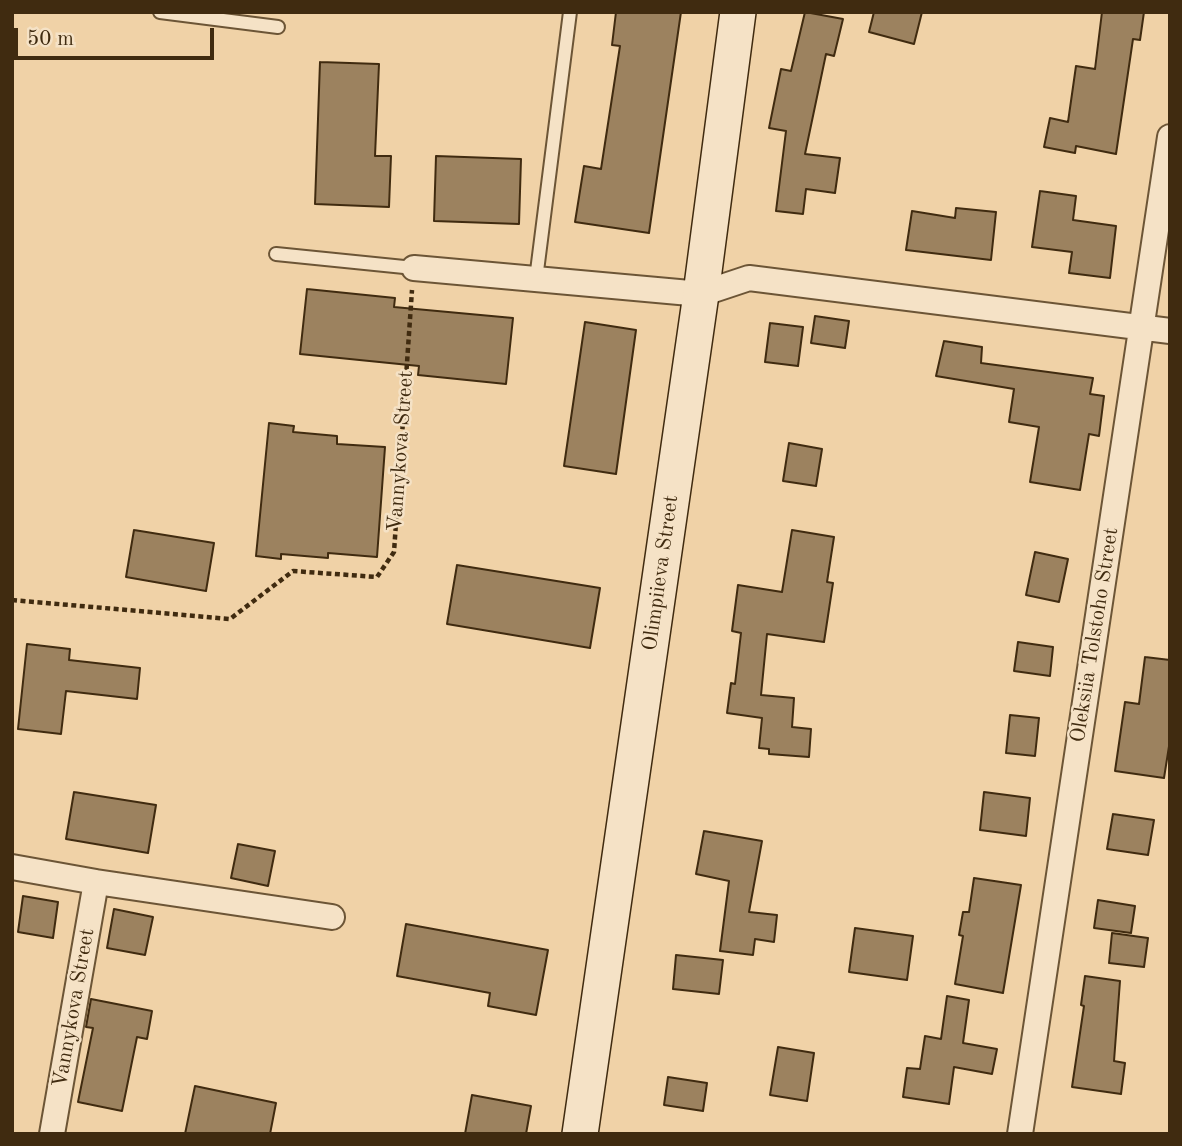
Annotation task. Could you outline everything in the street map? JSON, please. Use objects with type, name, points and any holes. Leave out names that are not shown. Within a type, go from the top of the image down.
[{"type":"main road","name":"Olimpiieva Street","points":[[580,1134],[701,294],[738,12]]},
{"type":"street","name":"Oleksiia Tolstoho Street","points":[[1020,1134],[1170,137]]},
{"type":"street","points":[[414,268],[701,294],[749,278],[1170,331]]},
{"type":"street","points":[[12,867],[332,917]]},
{"type":"street","name":"Vannykova Street","points":[[52,1134],[96,882]]},
{"type":"lane","points":[[160,12],[278,27]]},
{"type":"lane","points":[[536,279],[570,12]]},
{"type":"lane","points":[[276,254],[414,268]]},
{"type":"path","name":"Vannykova Street","points":[[12,600],[230,619],[293,571],[377,577],[394,552],[414,268]]},
{"type":"building","points":[[616,12],[681,12],[649,233],[575,222],[584,166],[601,169],[620,46],[612,45]]},
{"type":"building","points":[[805,12],[843,19],[834,56],[826,54],[805,154],[840,158],[835,193],[806,189],[803,214],[776,211],[786,131],[769,128],[781,69],[791,71]]},
{"type":"building","points":[[874,12],[922,12],[914,44],[869,32]]},
{"type":"building","points":[[1102,12],[1144,12],[1140,40],[1133,39],[1116,154],[1076,146],[1075,153],[1044,147],[1050,118],[1068,122],[1076,66],[1095,69]]},
{"type":"building","points":[[320,62],[379,64],[375,156],[391,156],[389,207],[315,204]]},
{"type":"building","points":[[436,156],[521,159],[519,224],[434,221]]},
{"type":"building","points":[[1040,191],[1076,196],[1073,220],[1116,226],[1110,278],[1069,273],[1072,252],[1032,247]]},
{"type":"building","points":[[956,208],[996,212],[991,260],[906,250],[912,211],[955,218]]},
{"type":"building","points":[[307,289],[395,298],[394,307],[513,318],[506,384],[418,375],[419,366],[300,354]]},
{"type":"building","points":[[815,316],[849,321],[845,348],[811,343]]},
{"type":"building","points":[[585,322],[636,330],[616,474],[564,466]]},
{"type":"building","points":[[770,323],[803,327],[798,366],[765,362]]},
{"type":"building","points":[[944,341],[982,347],[981,363],[1093,378],[1090,394],[1104,396],[1099,436],[1089,434],[1080,490],[1030,482],[1039,427],[1009,422],[1014,389],[936,376]]},
{"type":"building","points":[[269,423],[294,426],[293,432],[337,436],[337,444],[385,447],[377,557],[328,553],[328,558],[281,554],[281,559],[256,556]]},
{"type":"building","points":[[789,443],[822,449],[816,486],[783,481]]},
{"type":"building","points":[[134,530],[214,543],[206,591],[126,577]]},
{"type":"building","points":[[792,530],[834,537],[827,582],[833,583],[824,642],[767,634],[761,695],[794,698],[792,727],[811,729],[809,757],[769,754],[769,749],[759,748],[762,718],[727,713],[731,683],[735,684],[741,633],[732,631],[738,585],[782,592]]},
{"type":"building","points":[[1035,552],[1068,559],[1059,602],[1026,595]]},
{"type":"building","points":[[457,565],[600,588],[590,648],[447,624]]},
{"type":"building","points":[[1018,642],[1053,647],[1050,676],[1014,671]]},
{"type":"building","points":[[27,644],[70,649],[69,660],[140,668],[137,699],[66,691],[61,734],[18,729]]},
{"type":"building","points":[[1145,657],[1170,660],[1170,740],[1164,778],[1115,771],[1125,702],[1139,704]]},
{"type":"building","points":[[1010,715],[1039,718],[1035,756],[1006,753]]},
{"type":"building","points":[[74,792],[156,805],[148,853],[66,839]]},
{"type":"building","points":[[984,792],[1030,798],[1026,836],[980,830]]},
{"type":"building","points":[[1113,814],[1154,820],[1148,855],[1107,849]]},
{"type":"building","points":[[704,831],[762,841],[749,912],[777,915],[774,942],[755,939],[753,955],[720,951],[729,881],[696,874]]},
{"type":"building","points":[[238,844],[275,851],[268,886],[231,878]]},
{"type":"building","points":[[974,878],[1021,885],[1003,993],[955,984],[963,936],[959,935],[963,912],[969,912]]},
{"type":"building","points":[[23,896],[58,902],[53,938],[18,932]]},
{"type":"building","points":[[1098,900],[1135,906],[1131,933],[1094,928]]},
{"type":"building","points":[[114,909],[153,917],[145,955],[107,948]]},
{"type":"building","points":[[406,924],[548,950],[536,1015],[488,1006],[490,993],[397,976]]},
{"type":"building","points":[[855,928],[913,936],[907,980],[849,972]]},
{"type":"building","points":[[1112,933],[1148,938],[1144,967],[1109,963]]},
{"type":"building","points":[[676,955],[723,960],[719,994],[673,989]]},
{"type":"building","points":[[1085,976],[1120,981],[1114,1061],[1125,1063],[1121,1094],[1072,1087],[1084,1006],[1081,1005]]},
{"type":"building","points":[[947,996],[969,1000],[963,1043],[997,1049],[992,1074],[954,1067],[949,1104],[903,1097],[907,1068],[920,1069],[925,1036],[941,1039]]},
{"type":"building","points":[[91,999],[152,1011],[147,1039],[137,1037],[122,1111],[78,1102],[93,1028],[86,1027]]},
{"type":"building","points":[[778,1047],[814,1053],[807,1101],[770,1095]]},
{"type":"building","points":[[668,1077],[707,1083],[703,1111],[664,1105]]},
{"type":"building","points":[[195,1086],[276,1103],[270,1134],[185,1134]]},
{"type":"building","points":[[472,1095],[531,1106],[526,1134],[465,1134]]}]
